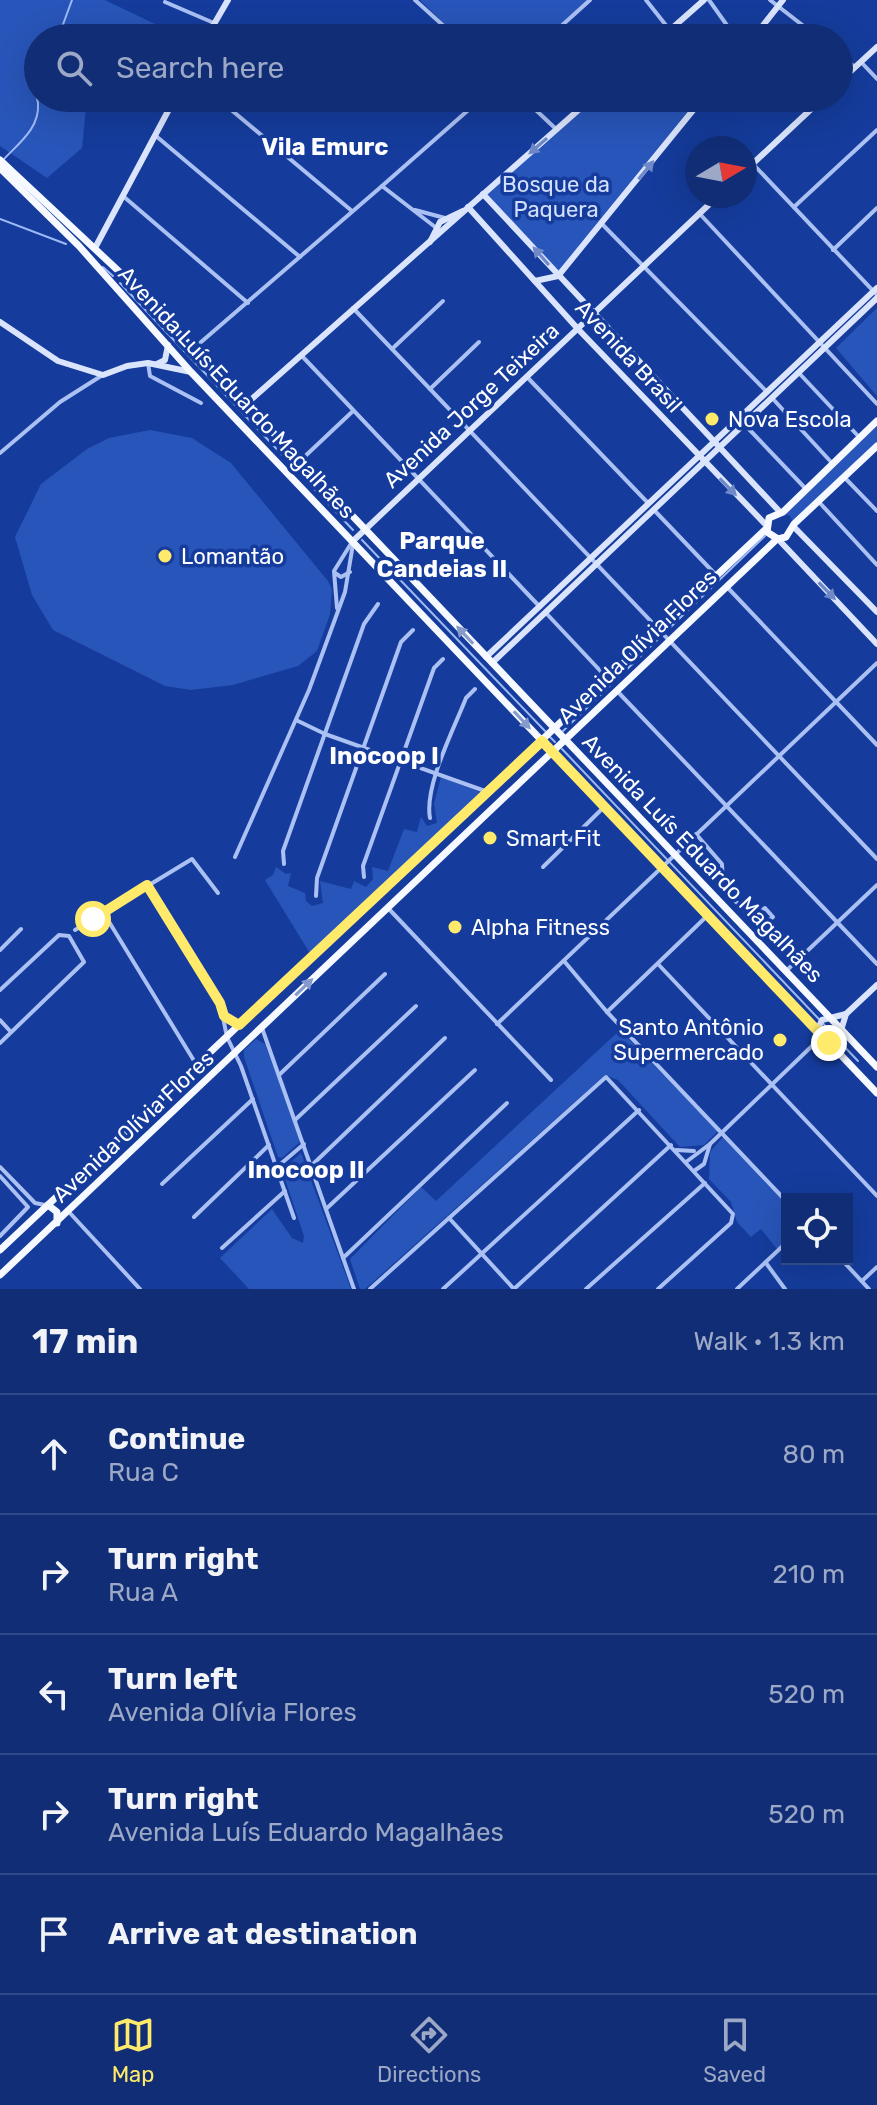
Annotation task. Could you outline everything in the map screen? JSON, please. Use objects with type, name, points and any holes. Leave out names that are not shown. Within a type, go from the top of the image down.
[{"type":"main road","name":"Avenida Luís Eduardo Magalhães","points":[[0,160],[191,372],[542,741],[665,864],[877,1093]]},
{"type":"main road","name":"Avenida Luís Eduardo Magalhães","points":[[0,168],[126,278],[877,1067]]},
{"type":"main road","points":[[114,289],[117,282],[126,278]]},
{"type":"main road","name":"Avenida Olívia Flores","points":[[0,1250],[542,741],[767,526],[769,518],[807,490],[877,421]]},
{"type":"main road","name":"Avenida Olívia Flores","points":[[0,1275],[726,586],[777,539],[786,537],[818,500],[875,452]]},
{"type":"main road","name":"Avenida Brasil","points":[[781,512],[794,525]]},
{"type":"main road","name":"Avenida Brasil","points":[[767,526],[777,539]]},
{"type":"main road","points":[[466,812],[471,821],[480,821]]},
{"type":"main road","points":[[454,823],[463,827],[464,836]]},
{"type":"main road","points":[[256,1009],[266,1015],[265,1025]]},
{"type":"main road","points":[[115,1142],[115,1153],[125,1156]]},
{"type":"main road","points":[[48,1205],[56,1209],[57,1223]]},
{"type":"street","points":[[165,2],[214,23],[228,0]]},
{"type":"street","points":[[415,0],[442,24]]},
{"type":"street","points":[[563,24],[590,0]]},
{"type":"street","points":[[646,0],[665,24]]},
{"type":"street","points":[[677,24],[706,0],[725,24]]},
{"type":"street","points":[[770,0],[800,24]]},
{"type":"street","points":[[764,24],[783,0]]},
{"type":"street","points":[[853,69],[877,47]]},
{"type":"street","points":[[853,62],[877,79]]},
{"type":"street","points":[[95,248],[168,112]]},
{"type":"street","points":[[234,112],[352,211]]},
{"type":"street","points":[[193,349],[466,112]]},
{"type":"street","points":[[538,112],[556,129]]},
{"type":"street","points":[[246,404],[430,242],[448,221],[466,209],[576,112]]},
{"type":"street","points":[[535,281],[558,276],[692,112]]},
{"type":"street","points":[[757,160],[808,112]]},
{"type":"street","points":[[794,207],[877,130]]},
{"type":"street","points":[[156,136],[300,257]]},
{"type":"street","points":[[489,660],[539,606],[593,560],[876,293],[757,168]]},
{"type":"street","points":[[382,186],[439,230]]},
{"type":"street","name":"Avenida Brasil","points":[[483,194],[781,512]]},
{"type":"street","points":[[123,196],[248,303]]},
{"type":"street","name":"Avenida Jorge Teixeira","points":[[334,571],[365,528],[705,208]]},
{"type":"street","points":[[833,250],[877,208]]},
{"type":"street","name":"Avenida Brasil","points":[[466,209],[767,526]]},
{"type":"street","points":[[413,210],[448,221]]},
{"type":"street","points":[[699,213],[877,404]]},
{"type":"street","points":[[602,224],[833,464]]},
{"type":"street","points":[[392,349],[443,301]]},
{"type":"street","points":[[353,308],[877,859]]},
{"type":"street","points":[[0,322],[58,361],[103,375]]},
{"type":"street","points":[[430,389],[479,342]]},
{"type":"street","points":[[717,444],[798,372],[822,344]]},
{"type":"street","points":[[157,364],[165,360],[168,345]]},
{"type":"street","points":[[300,355],[607,678]]},
{"type":"street","points":[[148,363],[150,376],[201,403]]},
{"type":"street","points":[[0,453],[60,402],[103,375],[127,366],[148,363],[191,372]]},
{"type":"street","points":[[798,372],[860,438]]},
{"type":"street","points":[[527,377],[716,575]]},
{"type":"street","points":[[301,460],[353,411]]},
{"type":"street","points":[[744,423],[807,490]]},
{"type":"street","points":[[843,477],[877,511]]},
{"type":"street","points":[[818,500],[877,565]]},
{"type":"street","name":"Avenida Brasil","points":[[794,525],[877,612]]},
{"type":"street","name":"Avenida Brasil","points":[[777,539],[877,644]]},
{"type":"street","points":[[235,857],[296,720],[337,610],[350,572],[352,542]]},
{"type":"street","points":[[489,660],[545,613],[593,560]]},
{"type":"street","points":[[334,571],[341,577],[350,572]]},
{"type":"street","points":[[334,571],[337,610]]},
{"type":"street","points":[[726,586],[877,745]]},
{"type":"street","points":[[284,864],[283,851],[364,624],[378,604]]},
{"type":"street","points":[[316,896],[315,885],[401,642],[413,630]]},
{"type":"street","points":[[364,877],[363,866],[434,668],[443,659]]},
{"type":"street","points":[[497,1024],[877,663]]},
{"type":"street","points":[[430,818],[429,804],[437,773],[466,698],[475,689]]},
{"type":"street","points":[[616,690],[877,964]]},
{"type":"street","points":[[296,720],[325,734],[488,792]]},
{"type":"street","points":[[543,867],[606,805]]},
{"type":"street","points":[[696,834],[722,864],[723,884],[728,895],[763,925],[773,917],[765,908],[753,915]]},
{"type":"street","points":[[75,930],[192,859],[218,893]]},
{"type":"street","points":[[147,885],[220,1003],[227,1037],[253,1099],[294,1218]]},
{"type":"street","points":[[785,972],[877,885]]},
{"type":"street","points":[[388,908],[551,1080]]},
{"type":"street","points":[[103,912],[196,1065]]},
{"type":"street","points":[[607,1012],[709,914]]},
{"type":"street","points":[[0,950],[21,929]]},
{"type":"street","points":[[0,990],[59,935],[69,936],[84,962],[0,1043]]},
{"type":"street","points":[[564,961],[607,1012],[781,1196]]},
{"type":"street","points":[[658,964],[877,1196]]},
{"type":"street","points":[[279,1075],[385,974]]},
{"type":"street","points":[[686,1162],[710,1144],[813,1045],[817,1028],[828,1018],[846,1014],[877,985]]},
{"type":"street","points":[[296,1119],[416,1006]]},
{"type":"street","points":[[813,1045],[830,1042],[842,1031],[846,1014]]},
{"type":"street","points":[[224,1016],[239,1025]]},
{"type":"street","points":[[0,1020],[11,1032]]},
{"type":"street","points":[[265,1025],[279,1075],[354,1289]]},
{"type":"street","points":[[311,1166],[445,1038]]},
{"type":"street","points":[[326,1209],[475,1070]]},
{"type":"street","points":[[370,1289],[606,1077],[731,1210],[731,1223],[658,1289]]},
{"type":"street","points":[[162,1184],[253,1099]]},
{"type":"street","points":[[343,1258],[507,1103]]},
{"type":"street","points":[[443,1289],[639,1110]]},
{"type":"street","points":[[277,1167],[304,1144]]},
{"type":"street","points":[[586,1289],[704,1182],[704,1164],[710,1144]]},
{"type":"street","points":[[194,1217],[269,1145]]},
{"type":"street","points":[[449,1218],[514,1289],[673,1148],[697,1151]]},
{"type":"street","points":[[694,1171],[704,1164]]},
{"type":"street","points":[[0,1167],[35,1203],[48,1205]]},
{"type":"street","points":[[0,1176],[28,1207]]},
{"type":"street","points":[[222,1248],[285,1191]]},
{"type":"street","points":[[0,1236],[35,1203]]},
{"type":"street","points":[[69,1212],[140,1289]]},
{"type":"street","points":[[737,1289],[781,1248]]},
{"type":"street","points":[[766,1263],[785,1289]]},
{"type":"street","points":[[847,1265],[869,1289]]},
{"type":"street","points":[[862,1281],[877,1267]]},
{"type":"green space","points":[[0,0],[105,0],[155,24],[24,24],[24,112],[86,112],[82,148],[47,178],[0,146]]},
{"type":"green space","points":[[420,0],[590,0],[563,24],[445,24]]},
{"type":"green space","name":"Bosque da Paquera","points":[[580,112],[688,112],[558,271],[485,196]]},
{"type":"green space","points":[[877,308],[877,396],[836,348]]},
{"type":"green space","points":[[877,422],[877,444],[794,524],[790,516],[782,512]]},
{"type":"green space","name":"Lomantão","points":[[150,430],[192,438],[231,463],[328,581],[332,590],[330,614],[317,651],[298,666],[233,685],[191,690],[165,686],[53,630],[32,595],[15,537],[41,484],[87,449],[109,438]]},
{"type":"green space","points":[[441,777],[482,793],[311,955],[265,880],[273,875],[276,867],[286,874],[291,873],[288,886],[305,893],[306,901],[312,906],[323,903],[320,881],[351,889],[354,881],[366,887],[373,879],[372,867],[388,871],[404,829],[417,832],[421,817],[427,826],[437,823],[434,804]]},
{"type":"green space","points":[[620,1030],[718,1131],[704,1145],[680,1147],[618,1080],[605,1075],[365,1289],[360,1289],[350,1259],[421,1187],[436,1201]]},
{"type":"green space","points":[[256,1039],[265,1044],[301,1141],[282,1158],[278,1157],[244,1057],[244,1050]]},
{"type":"green space","points":[[723,1137],[781,1198],[781,1245],[777,1249],[761,1229],[751,1237],[737,1222],[731,1202],[709,1179],[710,1152]]},
{"type":"green space","points":[[301,1153],[351,1289],[249,1289],[220,1258],[272,1209],[292,1238],[303,1243],[304,1236],[282,1170]]},
{"type":"waterway","points":[[63,24],[72,0]]},
{"type":"waterway","points":[[4,159],[27,134],[38,112]]},
{"type":"waterway","points":[[0,219],[66,244]]},
{"type":"waterway","points":[[103,267],[113,276]]},
{"type":"waterway","points":[[120,283],[353,530]]},
{"type":"waterway","points":[[563,731],[765,536]]},
{"type":"waterway","points":[[362,540],[545,731]]},
{"type":"waterway","points":[[550,737],[555,742]]},
{"type":"waterway","points":[[562,749],[834,1035]]},
{"type":"waterway","points":[[838,1040],[858,1061]]},
{"type":"place","name":"Nova Escola","points":[[712,419]]},
{"type":"place","name":"Lomantão","points":[[165,556]]},
{"type":"place","name":"Smart Fit","points":[[490,838]]},
{"type":"place","name":"Alpha Fitness","points":[[455,927]]},
{"type":"place","name":"Santo Antônio Supermercado","points":[[780,1040]]},
{"type":"district","name":"Vila Emurc","points":[[325,147]]},
{"type":"district","name":"Parque Candeias II","points":[[442,555]]},
{"type":"district","name":"Inocoop I","points":[[384,756]]},
{"type":"district","name":"Inocoop II","points":[[306,1170]]},
{"type":"route","points":[[93,919],[147,885],[220,1003],[224,1016],[239,1025],[542,741],[829,1043]]}]
